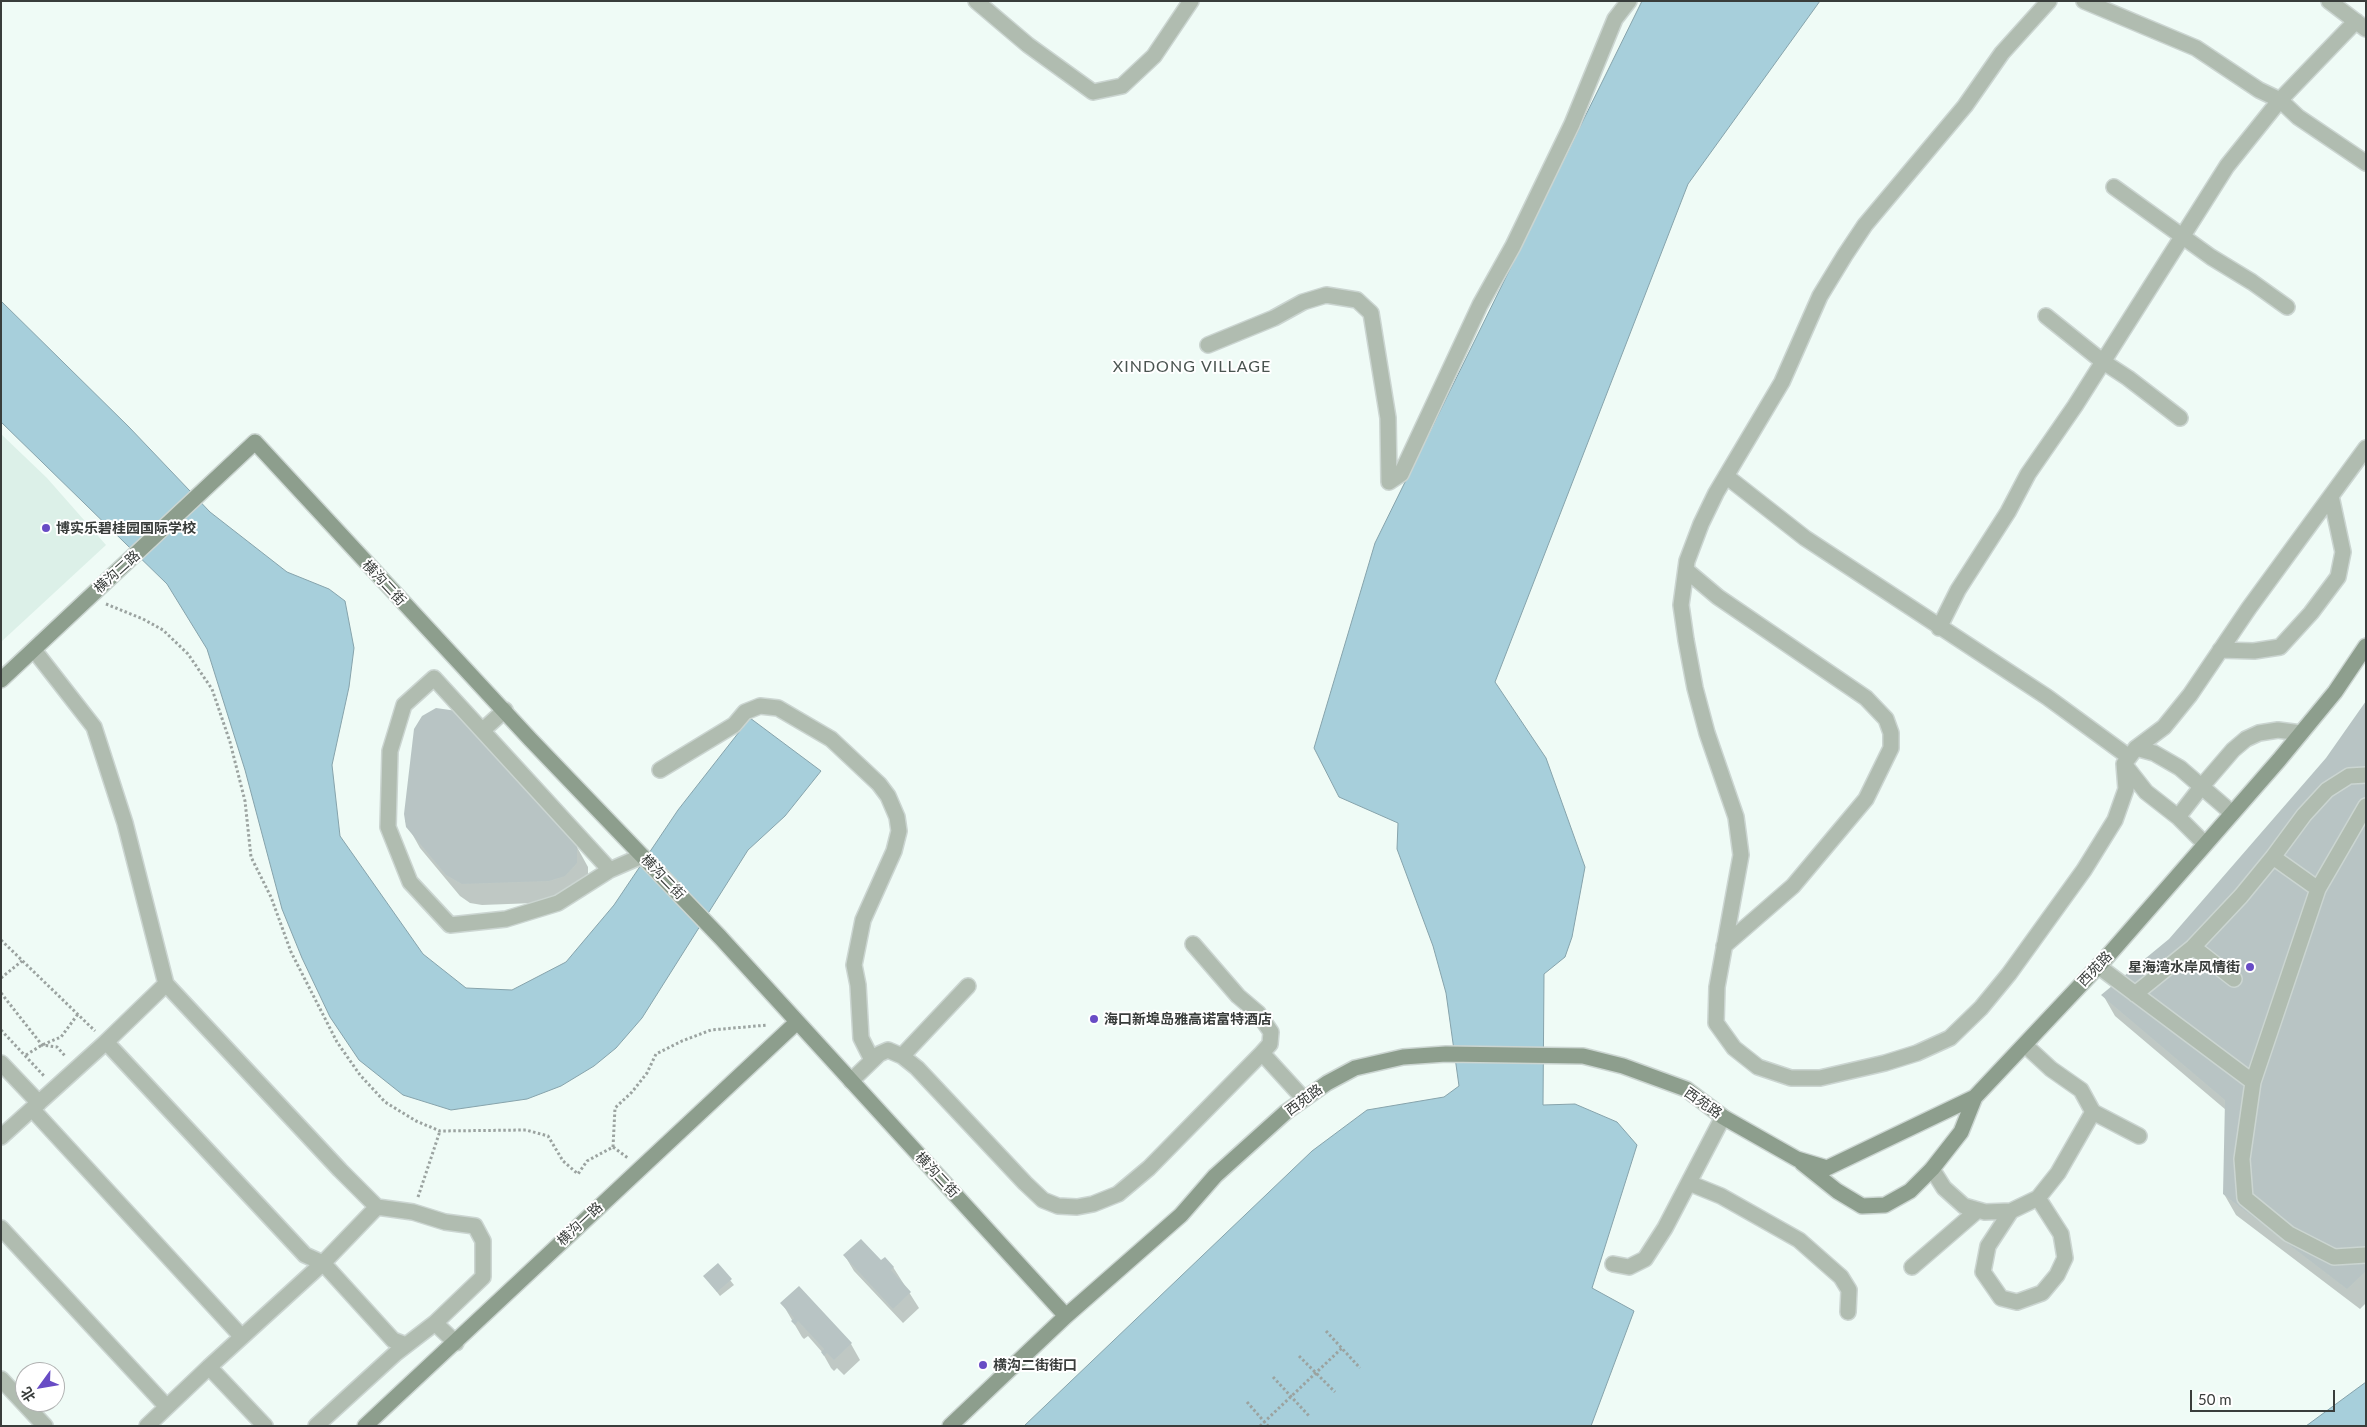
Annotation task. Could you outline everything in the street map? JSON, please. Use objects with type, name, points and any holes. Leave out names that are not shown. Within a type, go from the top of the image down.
[{"type":"street","points":[[976,1],[1028,45],[1093,92],[1122,86],[1154,56],[1191,1]]},
{"type":"street","points":[[1208,344],[1326,295],[1357,300],[1371,312],[1388,418],[1389,482],[1401,474],[1480,305],[1513,246],[1572,124],[1615,19],[1628,1]]},
{"type":"street","points":[[2049,1],[2002,53],[1966,106],[1865,225],[1820,296],[1782,382],[1726,476],[1701,524],[1686,570],[1681,605],[1695,688],[1707,733],[1736,817],[1741,856],[1717,987],[1716,1023],[1734,1048],[1758,1067],[1791,1078],[1820,1078],[1885,1063],[1950,1038],[1981,1008],[2009,974],[2084,870],[2115,820],[2126,789],[2130,756],[2164,727],[2190,695],[2220,650],[2366,448]]},
{"type":"street","points":[[2084,1],[2196,48],[2259,90],[2280,100],[2298,117],[2366,163]]},
{"type":"street","points":[[1940,628],[1958,590],[2008,512],[2028,474],[2075,406],[2102,360],[2227,166],[2280,100],[2361,25],[2329,1]]},
{"type":"street","points":[[2114,187],[2182,236],[2287,307]]},
{"type":"street","points":[[2046,316],[2180,418]]},
{"type":"street","name":"横沟二路","points":[[1,680],[255,442]]},
{"type":"street","name":"横沟二街","points":[[255,442],[720,937],[796,1023],[1066,1316]]},
{"type":"street","points":[[1726,476],[1805,538],[2047,697],[2130,756],[2146,792],[2178,817],[2205,844]]},
{"type":"street","points":[[2220,650],[2254,651],[2280,646],[2311,613],[2338,577],[2343,552],[2331,496]]},
{"type":"street","points":[[1686,570],[1718,597],[1866,698],[1886,719],[1891,733],[1891,748],[1866,799],[1793,886],[1724,946]]},
{"type":"street","name":"西苑路","points":[[950,1426],[1066,1316],[1181,1215],[1215,1176],[1271,1125],[1327,1083],[1356,1068],[1402,1057],[1446,1054],[1583,1056],[1623,1066],[1686,1089],[1723,1117],[1798,1159],[1827,1168],[1975,1097],[2098,966],[2232,813],[2335,692],[2366,646]]},
{"type":"street","points":[[34,650],[94,727],[125,823],[166,984],[377,1207],[413,1212],[445,1222],[475,1226],[483,1241],[482,1277],[435,1323],[406,1346],[316,1426]]},
{"type":"street","points":[[610,870],[434,678],[404,706],[390,751],[388,827],[410,882],[450,925],[506,919],[558,903],[610,870],[642,856]]},
{"type":"street","points":[[660,770],[734,725],[745,712],[760,706],[778,708],[831,739],[879,784],[888,796],[897,817],[899,831],[894,851],[863,920],[854,965],[858,985],[861,1038],[872,1060]]},
{"type":"street","points":[[483,730],[505,710]]},
{"type":"street","points":[[2178,817],[2233,750],[2246,739],[2259,733],[2278,730],[2301,733]]},
{"type":"street","points":[[2130,756],[2166,759],[2202,786],[2232,813]]},
{"type":"street","points":[[2136,994],[2193,947],[2274,856],[2304,815],[2327,790],[2349,776],[2366,775]]},
{"type":"street","points":[[2366,806],[2318,889],[2253,1082],[2242,1159],[2245,1198],[2289,1234],[2334,1257],[2366,1255]]},
{"type":"street","points":[[2274,856],[2318,889]]},
{"type":"street","points":[[851,1081],[872,1060],[888,1050],[902,1056],[917,1068],[1025,1183],[1044,1200],[1058,1206],[1077,1207],[1093,1204],[1118,1194],[1150,1168],[1270,1044],[1271,1032],[1258,1013],[1238,996],[1193,944]]},
{"type":"street","points":[[2193,947],[2234,979]]},
{"type":"street","points":[[2098,966],[2253,1082]]},
{"type":"street","points":[[1,1137],[106,1042],[166,984]]},
{"type":"street","points":[[902,1056],[912,1048],[968,986]]},
{"type":"street","name":"横沟一路","points":[[365,1426],[796,1023]]},
{"type":"street","points":[[106,1042],[305,1254],[323,1263],[393,1340],[406,1346]]},
{"type":"street","points":[[2025,1044],[2051,1069],[2081,1090],[2093,1112],[2139,1136]]},
{"type":"street","points":[[1262,1053],[1304,1099]]},
{"type":"street","points":[[1,1063],[35,1106],[242,1337]]},
{"type":"street","points":[[1798,1159],[1837,1192],[1862,1206],[1885,1206],[1910,1191],[1932,1169],[1961,1132],[1975,1097]]},
{"type":"street","points":[[1932,1169],[1950,1195],[1964,1206],[1978,1210],[2011,1211],[2038,1198],[2058,1173],[2093,1112]]},
{"type":"street","points":[[1613,1264],[1628,1267],[1645,1259],[1665,1228],[1723,1117]]},
{"type":"street","points":[[1689,1183],[1721,1196],[1799,1240],[1841,1277],[1849,1290],[1848,1312]]},
{"type":"street","points":[[2011,1211],[1988,1246],[1983,1272],[2001,1298],[2016,1302],[2042,1293],[2057,1275],[2065,1258],[2061,1234],[2038,1198]]},
{"type":"street","points":[[147,1426],[323,1263],[377,1207]]},
{"type":"street","points":[[1912,1267],[1978,1210]]},
{"type":"street","points":[[1,1228],[167,1407]]},
{"type":"street","points":[[435,1323],[456,1342]]},
{"type":"street","points":[[209,1367],[265,1426]]},
{"type":"street","points":[[1,1378],[45,1426]]},
{"type":"path","points":[[90,597],[164,630],[188,654],[212,689],[230,742],[244,800],[251,857],[271,897],[291,952],[338,1042],[360,1075],[385,1102],[416,1121],[440,1131],[526,1130],[548,1136],[563,1161],[578,1174],[587,1161],[613,1147]]},
{"type":"path","points":[[1,940],[106,1042]]},
{"type":"path","points":[[1,978],[22,961]]},
{"type":"path","points":[[1,993],[42,1045],[57,1047],[77,1068]]},
{"type":"path","points":[[26,1055],[42,1045],[61,1037],[78,1014]]},
{"type":"path","points":[[613,1147],[615,1108],[632,1092],[656,1054],[682,1041],[711,1030],[796,1023]]},
{"type":"path","points":[[1,1030],[11,1043],[26,1055],[55,1088]]},
{"type":"path","points":[[413,1212],[440,1131]]},
{"type":"path","points":[[613,1147],[629,1159],[636,1155]]},
{"type":"path","points":[[1326,1332],[1360,1368]]},
{"type":"path","points":[[1260,1426],[1342,1348]]},
{"type":"path","points":[[1299,1356],[1335,1392]]},
{"type":"path","points":[[1273,1377],[1310,1417]]},
{"type":"path","points":[[1247,1402],[1268,1426]]},
{"type":"shaded area","name":"博实乐碧桂园国际学校","points":[[1,434],[47,478],[106,545],[1,642]]},
{"type":"water","points":[[1642,1],[1820,1],[1688,184],[1495,682],[1546,758],[1585,867],[1572,937],[1565,957],[1544,974],[1543,1105],[1575,1104],[1617,1122],[1637,1145],[1592,1288],[1634,1311],[1591,1426],[1024,1426],[1312,1151],[1367,1110],[1444,1097],[1459,1086],[1446,993],[1433,946],[1397,849],[1398,823],[1339,797],[1314,748],[1375,543]]},
{"type":"water","points":[[1,301],[129,427],[210,512],[287,572],[329,589],[345,601],[354,648],[349,687],[332,765],[340,836],[423,954],[466,988],[512,990],[566,962],[614,905],[678,810],[750,718],[821,771],[785,816],[748,850],[642,1018],[616,1048],[594,1066],[561,1086],[527,1099],[451,1110],[403,1095],[359,1060],[330,1017],[302,958],[282,909],[245,770],[207,649],[167,584],[1,422]]},
{"type":"water","points":[[2366,1382],[2366,1426],[2306,1426]]},
{"type":"building","name":"星海湾水岸风情街","points":[[2366,701],[2366,1271],[2347,1289],[2223,1194],[2225,1100],[2101,995],[2169,939],[2326,758]]},
{"type":"building","points":[[436,708],[457,711],[577,845],[577,863],[565,876],[549,881],[462,884],[446,875],[406,827],[404,814],[414,729],[422,716]]},
{"type":"building","points":[[861,1239],[881,1260],[885,1257],[894,1267],[891,1270],[911,1292],[893,1309],[843,1255]]},
{"type":"building","points":[[718,1263],[732,1279],[717,1292],[703,1276]]},
{"type":"building","points":[[799,1286],[852,1343],[834,1360],[827,1353],[824,1356],[821,1352],[824,1349],[798,1321],[795,1325],[791,1321],[794,1318],[780,1303]]},
{"type":"place","name":"博实乐碧桂园国际学校","points":[[46,528]]},
{"type":"place","name":"星海湾水岸风情街","points":[[2250,967]]},
{"type":"place","name":"海口新埠岛雅高诺富特酒店","points":[[1094,1019]]},
{"type":"place","name":"横沟二街街口","points":[[983,1365]]},
{"type":"district","name":"XINDONG VILLAGE","points":[[1192,367]]}]
